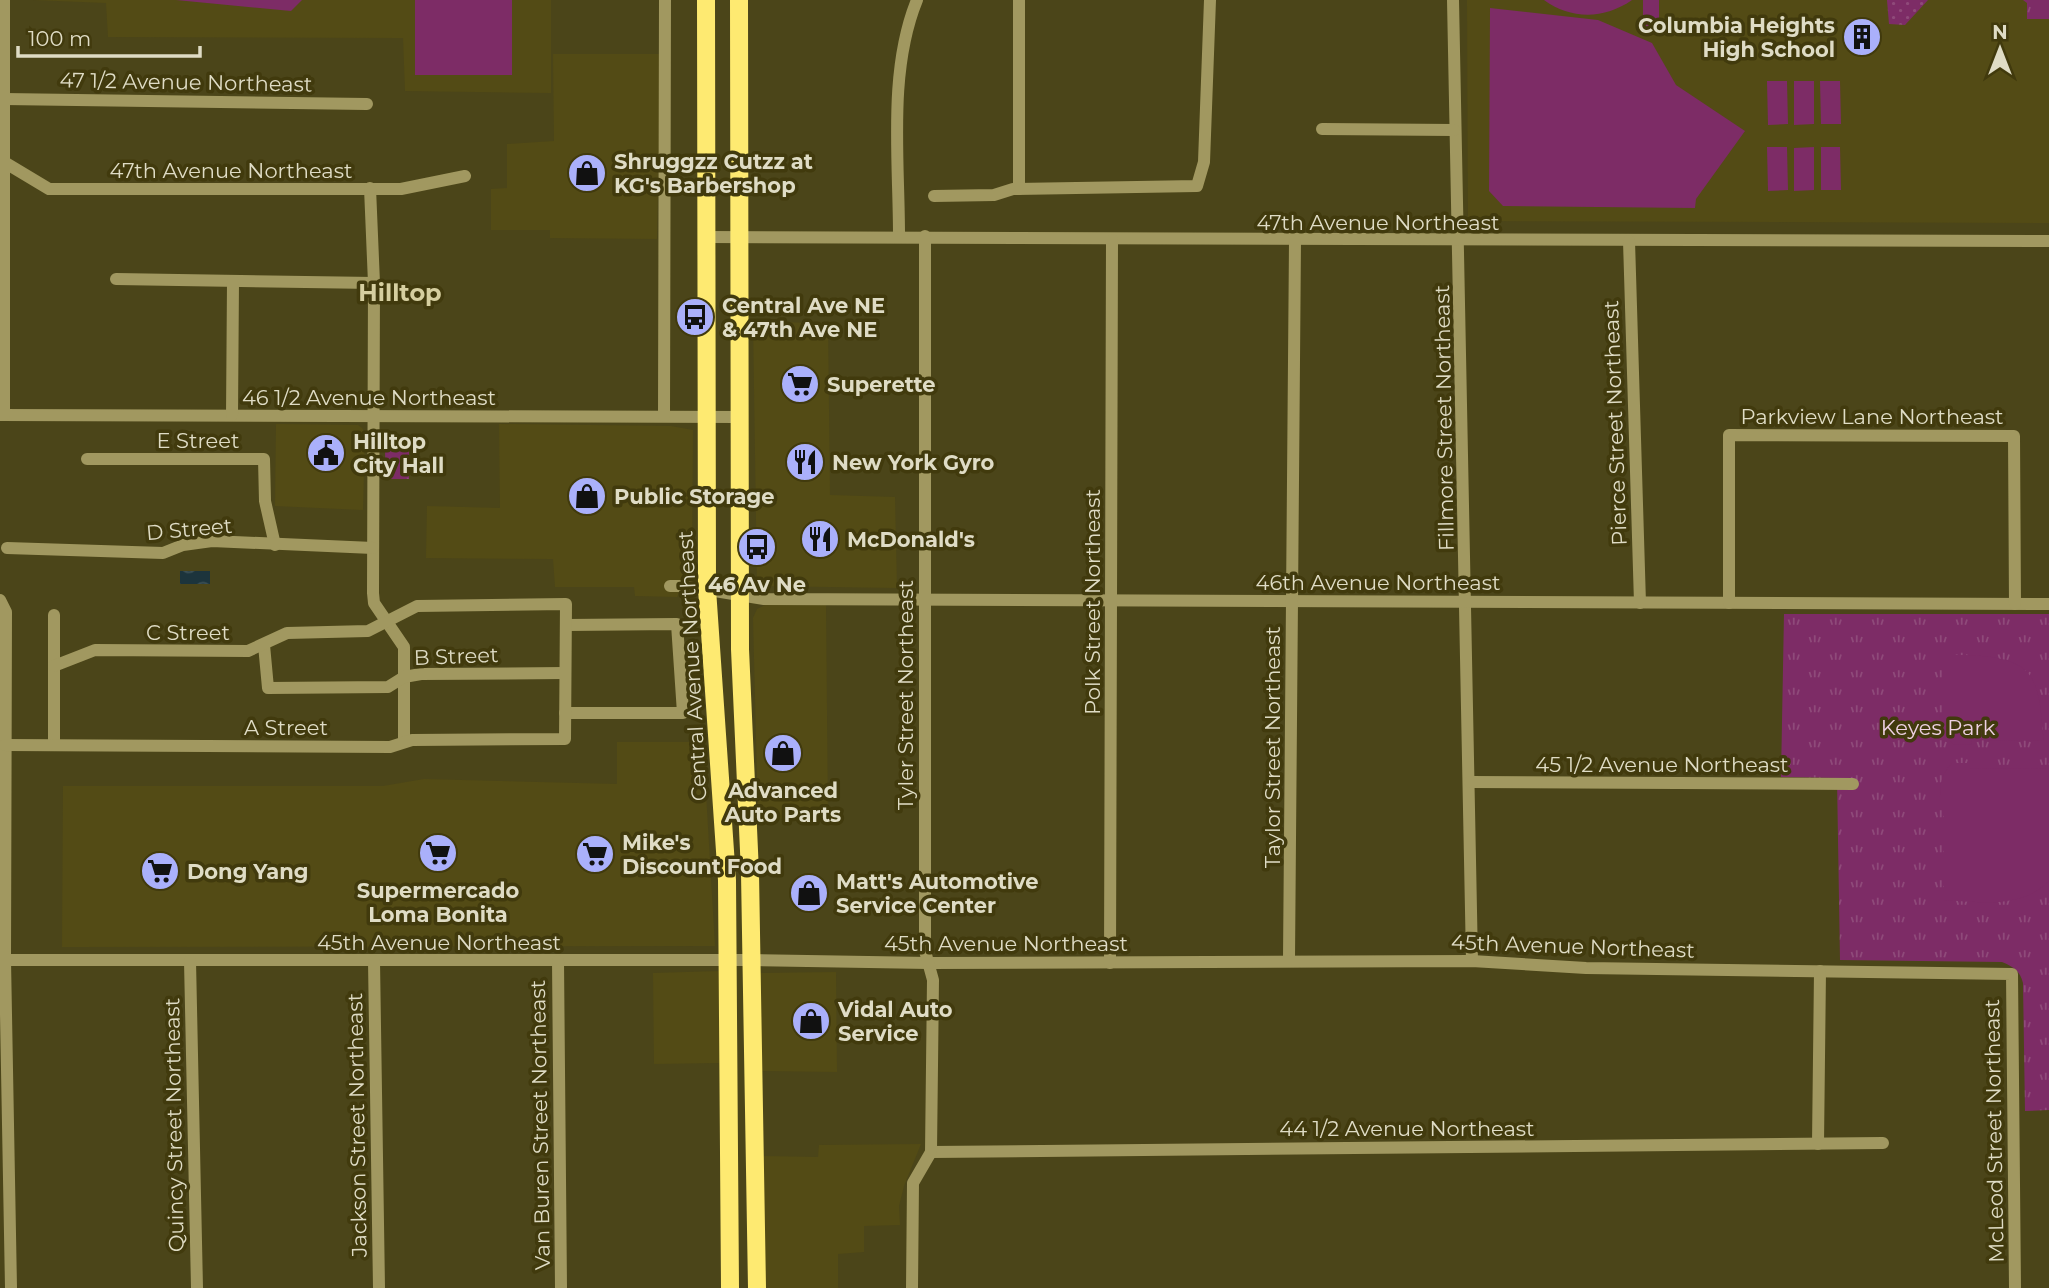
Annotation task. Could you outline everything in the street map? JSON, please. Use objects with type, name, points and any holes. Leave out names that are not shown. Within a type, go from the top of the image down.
[{"type":"main road","name":"Central Avenue Northeast","points":[[706,0],[707,589],[727,880],[730,1288]]},
{"type":"main road","points":[[739,0],[739,595],[757,1288]]},
{"type":"street","points":[[2,415],[4,0]]},
{"type":"street","points":[[664,416],[665,0]]},
{"type":"street","points":[[899,235],[899,61],[904,32],[916,0]]},
{"type":"street","points":[[1019,0],[1019,189]]},
{"type":"street","points":[[934,196],[994,195],[1019,189],[1197,186],[1205,162],[1210,0]]},
{"type":"street","name":"Fillmore Street Northeast","points":[[1453,0],[1454,130],[1460,241],[1472,961]]},
{"type":"street","name":"47 1/2 Avenue Northeast","points":[[4,99],[367,104]]},
{"type":"street","points":[[1322,129],[1454,130]]},
{"type":"street","name":"47th Avenue Northeast","points":[[4,162],[34,183],[49,189],[401,189],[465,176]]},
{"type":"street","points":[[370,188],[374,283],[374,603],[404,647],[404,742]]},
{"type":"street","name":"47th Avenue Northeast","points":[[706,237],[899,235],[1112,240],[2049,242]]},
{"type":"street","name":"Tyler Street Northeast","points":[[925,236],[925,951],[933,980],[931,1152]]},
{"type":"street","name":"Polk Street Northeast","points":[[1110,963],[1112,240]]},
{"type":"street","name":"Taylor Street Northeast","points":[[1289,960],[1295,241]]},
{"type":"street","name":"Pierce Street Northeast","points":[[1629,241],[1640,603]]},
{"type":"street","points":[[116,279],[374,283]]},
{"type":"street","points":[[232,415],[233,282]]},
{"type":"street","name":"46 1/2 Avenue Northeast","points":[[2,415],[739,417]]},
{"type":"street","name":"Parkview Lane Northeast","points":[[1729,603],[1729,435],[2014,436],[2015,604]]},
{"type":"street","name":"E Street","points":[[87,459],[264,459],[265,501],[275,545]]},
{"type":"street","name":"D Street","points":[[7,548],[163,553],[183,545],[212,541],[373,548]]},
{"type":"street","name":"46th Avenue Northeast","points":[[670,586],[764,598],[2049,604]]},
{"type":"street","points":[[1,600],[6,612],[3,960],[11,1288]]},
{"type":"street","name":"C Street","points":[[54,666],[95,650],[248,651],[287,633],[368,631],[416,606],[566,604],[567,625]]},
{"type":"street","points":[[54,615],[54,744]]},
{"type":"street","points":[[677,624],[683,713],[565,713],[565,673],[567,625],[677,624]]},
{"type":"street","name":"B Street","points":[[264,645],[268,688],[388,687],[404,677],[421,674],[565,673]]},
{"type":"street","name":"A Street","points":[[5,745],[390,747],[412,740],[565,740],[565,713]]},
{"type":"street","name":"45 1/2 Avenue Northeast","points":[[1470,782],[1853,784]]},
{"type":"street","name":"45th Avenue Northeast","points":[[3,960],[750,960],[929,963],[1472,961],[1587,968],[2012,974]]},
{"type":"street","name":"Quincy Street Northeast","points":[[190,961],[197,1288]]},
{"type":"street","name":"Jackson Street Northeast","points":[[374,961],[379,1288]]},
{"type":"street","name":"Van Buren Street Northeast","points":[[558,961],[561,1288]]},
{"type":"street","points":[[1818,1144],[1820,971]]},
{"type":"street","name":"McLeod Street Northeast","points":[[2012,974],[2015,1288]]},
{"type":"street","name":"44 1/2 Avenue Northeast","points":[[931,1152],[1883,1143]]},
{"type":"street","points":[[912,1288],[913,1183],[931,1152]]},
{"type":"shaded area","points":[[33,0],[551,0],[551,93],[405,91],[403,38],[108,37],[106,3]]},
{"type":"shaded area","points":[[1467,0],[2049,0],[2049,223],[1468,221]]},
{"type":"shaded area","points":[[553,54],[661,54],[657,239],[550,238],[550,230],[491,230],[491,189],[507,188],[507,144],[554,141]]},
{"type":"shaded area","points":[[753,322],[828,323],[830,495],[895,497],[897,588],[757,586]]},
{"type":"shaded area","points":[[276,424],[358,425],[362,428],[365,433],[363,510],[275,506]]},
{"type":"shaded area","points":[[499,424],[671,426],[693,430],[692,567],[677,597],[635,596],[634,587],[555,587],[553,559],[426,558],[427,506],[500,508]]},
{"type":"shaded area","points":[[765,605],[826,605],[828,820],[758,818],[753,618],[757,609]]},
{"type":"shaded area","points":[[617,742],[703,742],[715,946],[62,947],[63,786],[383,786],[424,779],[617,784]]},
{"type":"shaded area","points":[[720,971],[719,1063],[654,1064],[653,973]]},
{"type":"shaded area","points":[[836,972],[837,1072],[761,1071],[758,973]]},
{"type":"shaded area","points":[[921,1144],[904,1186],[899,1206],[900,1225],[864,1226],[864,1252],[838,1254],[838,1288],[761,1288],[761,1156],[818,1157],[819,1145]]},
{"type":"green space","points":[[176,0],[302,0],[291,11]]},
{"type":"green space","points":[[415,0],[512,0],[512,75],[415,75]]},
{"type":"green space","points":[[1544,0],[1632,0],[1611,11],[1588,15],[1565,11]]},
{"type":"green space","points":[[1643,0],[1659,0],[1659,27],[1643,26]]},
{"type":"green space","points":[[1887,0],[1928,0],[1905,25],[1889,24]]},
{"type":"green space","points":[[2023,0],[2049,0],[2049,19],[2027,19],[2027,3]]},
{"type":"green space","points":[[1490,8],[1598,20],[1652,43],[1676,85],[1745,131],[1696,199],[1695,208],[1503,206],[1489,191]]},
{"type":"green space","points":[[1767,81],[1787,81],[1788,124],[1768,125]]},
{"type":"green space","points":[[1794,81],[1814,81],[1814,124],[1794,125]]},
{"type":"green space","points":[[1820,81],[1840,81],[1841,124],[1821,124]]},
{"type":"green space","points":[[1767,147],[1787,147],[1788,190],[1768,191]]},
{"type":"green space","points":[[1814,147],[1814,190],[1794,191],[1794,148]]},
{"type":"green space","points":[[1821,147],[1840,147],[1841,190],[1821,190]]},
{"type":"green space","points":[[388,447],[406,447],[409,452],[409,479],[386,479],[385,451]]},
{"type":"green space","name":"Keyes Park","points":[[1784,614],[2049,614],[2049,1110],[2025,1111],[2023,983],[2013,968],[2002,962],[1840,960],[1837,778],[1781,777]]},
{"type":"green space","points":[[1943,655],[2004,659],[2024,669],[2035,684],[2044,741],[1972,740],[1971,745],[1953,744],[1940,730],[1939,714],[1943,714]]},
{"type":"green space","points":[[1952,763],[1967,763],[1967,768],[2049,769],[2049,881],[2038,890],[2013,900],[1999,902],[1944,900],[1944,797],[1940,797],[1940,792],[1944,775]]},
{"type":"water","points":[[180,571],[210,571],[210,584],[180,584]]},
{"type":"place","name":"Columbia Heights High School","points":[[1862,37]]},
{"type":"place","name":"Shruggzz Cutzz at KG's Barbershop","points":[[587,173]]},
{"type":"place","name":"Central Ave NE & 47th Ave NE","points":[[695,317]]},
{"type":"place","name":"Superette","points":[[800,384]]},
{"type":"place","name":"Hilltop City Hall","points":[[326,453]]},
{"type":"place","name":"New York Gyro","points":[[805,462]]},
{"type":"place","name":"Public Storage","points":[[587,496]]},
{"type":"place","name":"McDonald's","points":[[820,539]]},
{"type":"place","name":"46 Av Ne","points":[[757,547]]},
{"type":"place","name":"Advanced Auto Parts","points":[[783,753]]},
{"type":"place","name":"Supermercado Loma Bonita","points":[[438,853]]},
{"type":"place","name":"Mike's Discount Food","points":[[595,854]]},
{"type":"place","name":"Dong Yang","points":[[160,871]]},
{"type":"place","name":"Matt's Automotive Service Center","points":[[809,893]]},
{"type":"place","name":"Vidal Auto Service","points":[[811,1021]]},
{"type":"district","name":"Hilltop","points":[[400,292]]}]
